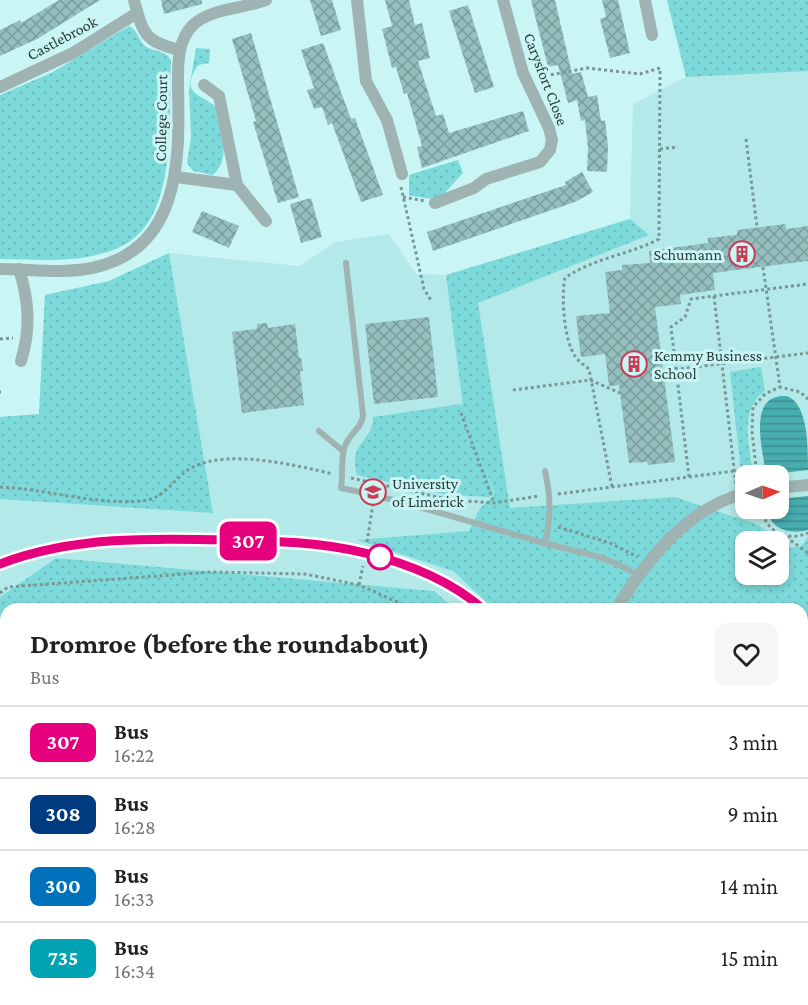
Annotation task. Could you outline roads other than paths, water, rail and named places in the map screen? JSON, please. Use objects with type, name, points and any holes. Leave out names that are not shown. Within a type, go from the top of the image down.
[{"type":"street","points":[[134,0],[149,40],[158,45],[180,50],[184,38],[201,19],[266,0]]},
{"type":"street","points":[[357,0],[366,81],[387,120],[402,174]]},
{"type":"street","name":"Carysfort Close","points":[[435,203],[474,188],[486,179],[540,162],[547,156],[552,140],[549,129],[525,80],[513,44],[503,0]]},
{"type":"street","points":[[645,0],[652,35]]},
{"type":"street","name":"Castlebrook","points":[[0,87],[73,53],[137,13]]},
{"type":"street","name":"College Court","points":[[0,269],[85,269],[130,255],[147,239],[157,225],[176,177],[180,50]]},
{"type":"street","points":[[204,85],[219,96],[237,185],[266,221]]},
{"type":"street","points":[[176,177],[237,185]]},
{"type":"street","points":[[19,269],[29,315],[27,344],[21,361]]},
{"type":"street","points":[[789,487],[808,485]]},
{"type":"street","points":[[620,603],[639,576],[688,520],[709,507],[735,496]]},
{"type":"street","points":[[0,564],[74,544],[109,541],[191,539],[323,546],[365,553],[400,563],[430,575],[476,603]]},
{"type":"lane","points":[[346,263],[363,415],[362,422],[343,450],[341,488],[465,518],[545,543],[598,555],[639,576]]},
{"type":"lane","points":[[319,431],[343,450]]},
{"type":"lane","points":[[545,471],[550,495],[551,521],[545,543]]},
{"type":"place","name":"Schumann","points":[[742,254]]},
{"type":"place","name":"Kemmy Business School","points":[[634,364]]},
{"type":"place","name":"University of Limerick","points":[[373,492]]}]
